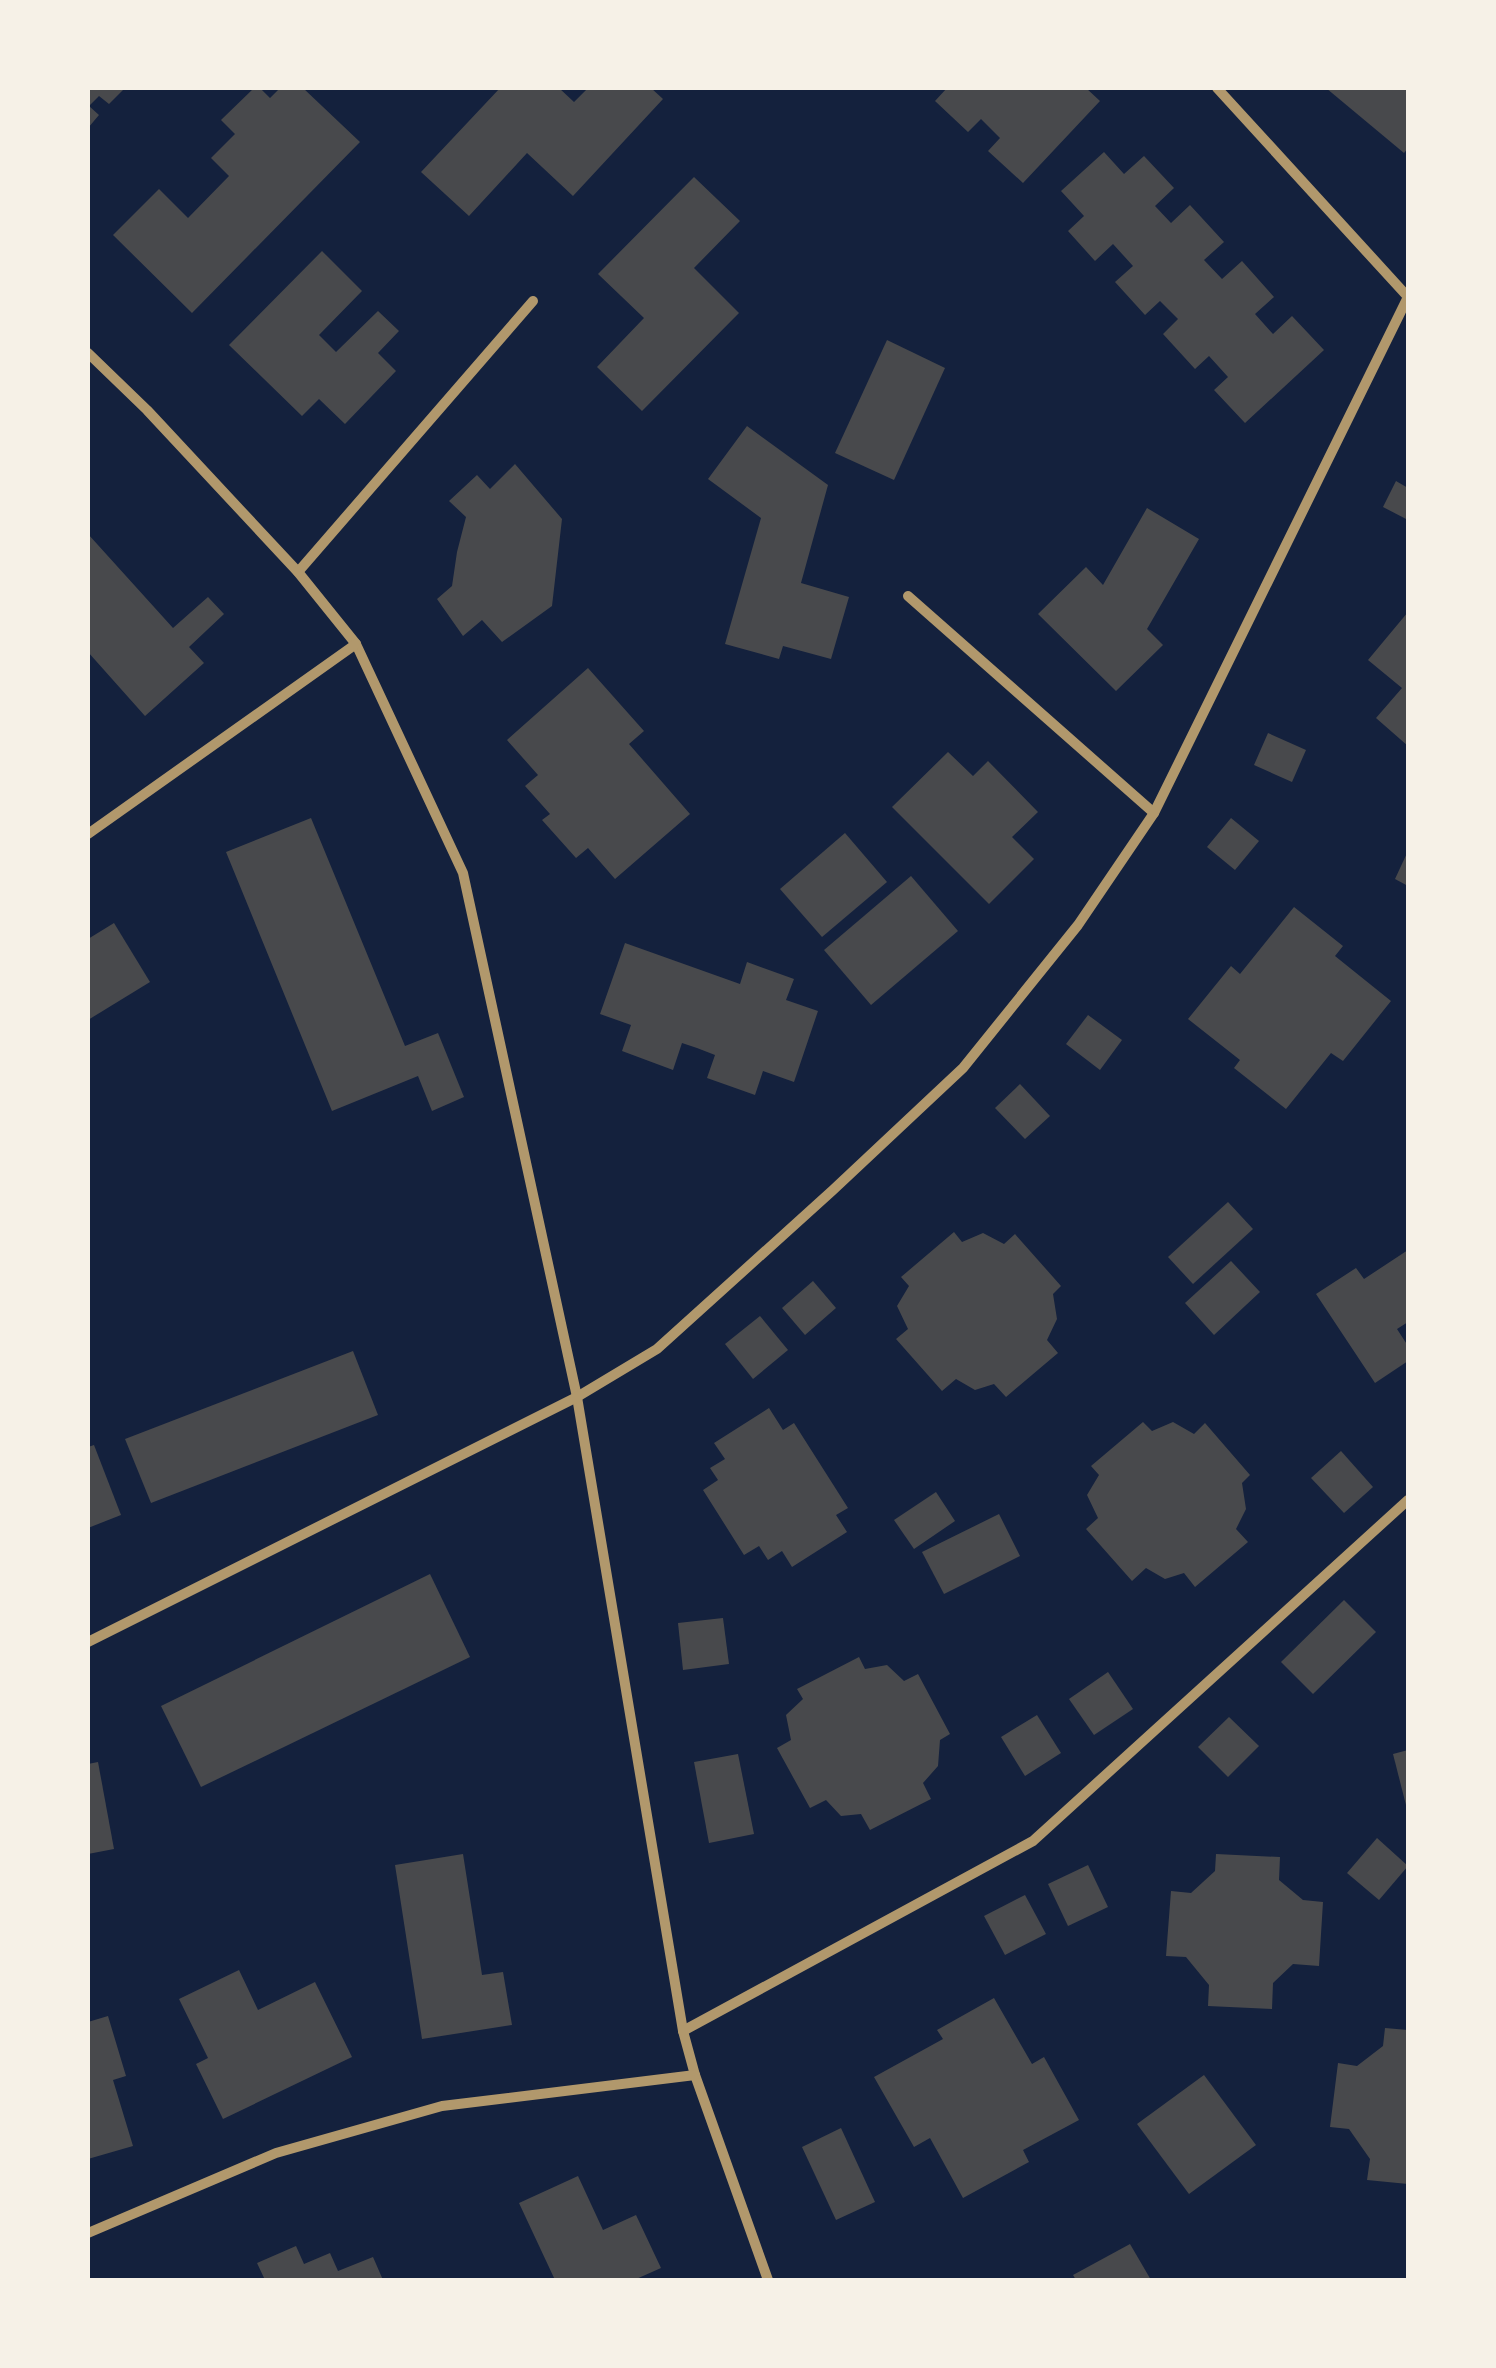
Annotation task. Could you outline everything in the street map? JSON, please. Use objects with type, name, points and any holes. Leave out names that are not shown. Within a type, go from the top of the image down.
[{"type":"street","points":[[88,1642],[577,1397],[657,1349],[963,1068],[1078,925],[1154,813],[1408,297],[1217,88]]},
{"type":"street","points":[[298,572],[533,300]]},
{"type":"street","points":[[88,353],[147,410],[298,572],[356,644],[463,873],[577,1397],[683,2030],[695,2076],[768,2280]]},
{"type":"street","points":[[908,596],[1154,813]]},
{"type":"street","points":[[88,834],[356,644]]},
{"type":"street","points":[[683,2030],[1033,1841],[1408,1500]]},
{"type":"street","points":[[88,2234],[276,2153],[442,2106],[695,2076]]},
{"type":"building","points":[[88,88],[125,88],[109,104],[99,96],[89,106],[99,115],[88,128]]},
{"type":"building","points":[[254,88],[260,88],[270,98],[280,88],[303,88],[360,142],[192,313],[113,235],[159,189],[188,218],[229,176],[211,158],[235,134],[221,120]]},
{"type":"building","points":[[500,88],[559,88],[574,102],[588,88],[651,88],[663,99],[573,196],[527,153],[469,216],[421,172]]},
{"type":"building","points":[[947,88],[1086,88],[1100,101],[1023,183],[988,151],[1000,138],[981,119],[968,132],[935,101]]},
{"type":"building","points":[[1326,88],[1408,88],[1408,148],[1404,153]]},
{"type":"building","points":[[1104,152],[1124,174],[1144,156],[1174,188],[1155,206],[1171,223],[1190,205],[1224,242],[1204,260],[1222,279],[1242,261],[1274,297],[1255,314],[1273,334],[1292,316],[1324,350],[1245,423],[1214,390],[1228,377],[1209,356],[1195,369],[1163,334],[1178,319],[1160,301],[1145,315],[1115,282],[1133,266],[1113,244],[1095,261],[1068,231],[1084,216],[1061,191]]},
{"type":"building","points":[[694,177],[740,221],[694,268],[739,313],[642,411],[597,367],[644,318],[598,274]]},
{"type":"building","points":[[322,251],[362,291],[319,335],[336,352],[378,311],[399,331],[378,353],[396,371],[345,424],[319,399],[302,416],[229,345]]},
{"type":"building","points":[[887,340],[945,368],[894,480],[835,453]]},
{"type":"building","points":[[747,426],[828,485],[801,583],[849,597],[831,659],[783,646],[779,659],[725,644],[761,518],[708,479]]},
{"type":"building","points":[[515,464],[562,519],[552,606],[502,642],[482,620],[463,636],[437,599],[452,586],[466,517],[449,501],[477,475],[490,489]]},
{"type":"building","points":[[1396,481],[1408,488],[1408,520],[1383,507]]},
{"type":"building","points":[[1147,508],[1199,539],[1147,629],[1163,645],[1116,691],[1038,614],[1086,567],[1103,585]]},
{"type":"building","points":[[88,534],[173,628],[208,597],[224,614],[189,647],[204,663],[145,716],[88,652]]},
{"type":"building","points":[[1408,612],[1408,746],[1376,718],[1402,688],[1368,660]]},
{"type":"building","points":[[588,668],[644,731],[629,744],[690,814],[615,879],[588,848],[576,858],[542,820],[550,814],[525,786],[538,775],[507,740]]},
{"type":"building","points":[[1268,733],[1306,750],[1292,782],[1254,765]]},
{"type":"building","points":[[948,752],[973,776],[988,761],[1038,812],[1012,837],[1034,859],[989,904],[892,807]]},
{"type":"building","points":[[311,818],[405,1046],[438,1033],[464,1097],[432,1111],[418,1076],[332,1111],[226,852]]},
{"type":"building","points":[[1231,818],[1259,841],[1235,870],[1207,847]]},
{"type":"building","points":[[845,833],[887,882],[822,937],[780,889]]},
{"type":"building","points":[[1408,851],[1408,886],[1395,879]]},
{"type":"building","points":[[911,876],[958,931],[871,1005],[824,950]]},
{"type":"building","points":[[1294,907],[1343,946],[1335,956],[1391,1001],[1343,1061],[1331,1053],[1286,1109],[1234,1068],[1240,1060],[1188,1019],[1231,966],[1240,974]]},
{"type":"building","points":[[114,923],[150,982],[88,1020],[88,939]]},
{"type":"building","points":[[625,943],[740,984],[747,962],[794,979],[786,1000],[818,1011],[794,1082],[763,1071],[755,1095],[707,1078],[715,1055],[682,1043],[673,1070],[622,1051],[631,1025],[600,1014]]},
{"type":"building","points":[[1088,1015],[1122,1040],[1100,1070],[1066,1044]]},
{"type":"building","points":[[1020,1084],[1050,1116],[1025,1139],[995,1108]]},
{"type":"building","points":[[1228,1202],[1253,1229],[1193,1284],[1168,1257]]},
{"type":"building","points":[[954,1232],[962,1242],[983,1233],[1004,1244],[1015,1234],[1061,1286],[1053,1294],[1057,1319],[1047,1340],[1058,1353],[1006,1397],[994,1384],[975,1390],[956,1379],[942,1391],[896,1339],[908,1329],[897,1306],[909,1286],[901,1277]]},
{"type":"building","points":[[1408,1250],[1408,1322],[1397,1329],[1408,1346],[1408,1361],[1375,1383],[1316,1294],[1356,1268],[1364,1279]]},
{"type":"building","points":[[1231,1261],[1260,1292],[1214,1335],[1185,1303]]},
{"type":"building","points":[[813,1281],[836,1308],[805,1335],[782,1308]]},
{"type":"building","points":[[760,1316],[788,1350],[753,1379],[725,1344]]},
{"type":"building","points":[[353,1351],[378,1415],[151,1503],[125,1439]]},
{"type":"building","points":[[769,1408],[783,1430],[794,1423],[848,1508],[836,1515],[847,1532],[792,1567],[782,1551],[768,1560],[759,1546],[744,1555],[703,1490],[718,1480],[710,1468],[725,1459],[714,1443]]},
{"type":"building","points":[[1143,1422],[1152,1431],[1173,1422],[1194,1434],[1205,1423],[1250,1475],[1242,1483],[1246,1509],[1236,1529],[1248,1542],[1195,1587],[1184,1573],[1165,1579],[1146,1568],[1132,1581],[1086,1529],[1098,1518],[1087,1495],[1099,1475],[1091,1466]]},
{"type":"building","points":[[94,1445],[121,1515],[88,1528],[88,1447]]},
{"type":"building","points":[[1341,1451],[1373,1487],[1344,1513],[1311,1478]]},
{"type":"building","points":[[936,1492],[955,1521],[914,1549],[894,1520]]},
{"type":"building","points":[[999,1514],[1020,1556],[944,1594],[922,1552]]},
{"type":"building","points":[[430,1574],[470,1657],[201,1787],[161,1706]]},
{"type":"building","points":[[1344,1600],[1376,1632],[1313,1694],[1281,1662]]},
{"type":"building","points":[[723,1618],[729,1664],[683,1670],[678,1623]]},
{"type":"building","points":[[859,1657],[865,1669],[887,1665],[904,1681],[918,1674],[950,1734],[940,1740],[938,1766],[923,1783],[931,1799],[870,1830],[861,1814],[841,1816],[826,1800],[810,1808],[777,1748],[791,1740],[786,1715],[803,1699],[797,1689]]},
{"type":"building","points":[[1108,1672],[1133,1709],[1094,1735],[1069,1699]]},
{"type":"building","points":[[1037,1715],[1061,1753],[1025,1776],[1001,1737]]},
{"type":"building","points":[[1229,1717],[1259,1746],[1228,1777],[1198,1747]]},
{"type":"building","points":[[1408,1750],[1408,1809],[1407,1809],[1393,1754]]},
{"type":"building","points":[[738,1754],[754,1834],[709,1843],[694,1762]]},
{"type":"building","points":[[98,1762],[114,1849],[88,1854],[88,1764]]},
{"type":"building","points":[[1377,1838],[1408,1866],[1379,1900],[1347,1873]]},
{"type":"building","points":[[463,1854],[482,1975],[503,1972],[512,2025],[422,2039],[395,1865]]},
{"type":"building","points":[[1216,1854],[1280,1857],[1279,1880],[1303,1900],[1323,1902],[1319,1966],[1293,1964],[1273,1983],[1272,2009],[1208,2006],[1209,1985],[1186,1957],[1166,1956],[1171,1891],[1191,1893],[1215,1871]]},
{"type":"building","points":[[1088,1865],[1108,1907],[1068,1926],[1048,1884]]},
{"type":"building","points":[[1025,1895],[1046,1934],[1005,1955],[984,1916]]},
{"type":"building","points":[[239,1970],[258,2010],[315,1982],[352,2057],[223,2119],[196,2064],[208,2058],[179,1999]]},
{"type":"building","points":[[994,1998],[1032,2064],[1044,2057],[1079,2120],[1023,2150],[1029,2162],[963,2198],[930,2138],[914,2147],[874,2077],[943,2039],[937,2030]]},
{"type":"building","points":[[108,2016],[126,2076],[113,2080],[133,2146],[88,2159],[88,2022]]},
{"type":"building","points":[[1385,2028],[1408,2030],[1408,2184],[1367,2180],[1370,2159],[1349,2129],[1330,2127],[1338,2063],[1357,2066],[1383,2046]]},
{"type":"building","points":[[1204,2075],[1256,2145],[1189,2194],[1137,2124]]},
{"type":"building","points":[[841,2128],[875,2202],[836,2220],[802,2147]]},
{"type":"building","points":[[578,2176],[603,2230],[636,2215],[661,2268],[634,2280],[555,2280],[519,2203]]},
{"type":"building","points":[[1130,2244],[1151,2280],[1076,2280],[1073,2275]]},
{"type":"building","points":[[296,2246],[304,2264],[330,2253],[338,2271],[373,2257],[383,2280],[265,2280],[257,2263]]}]
